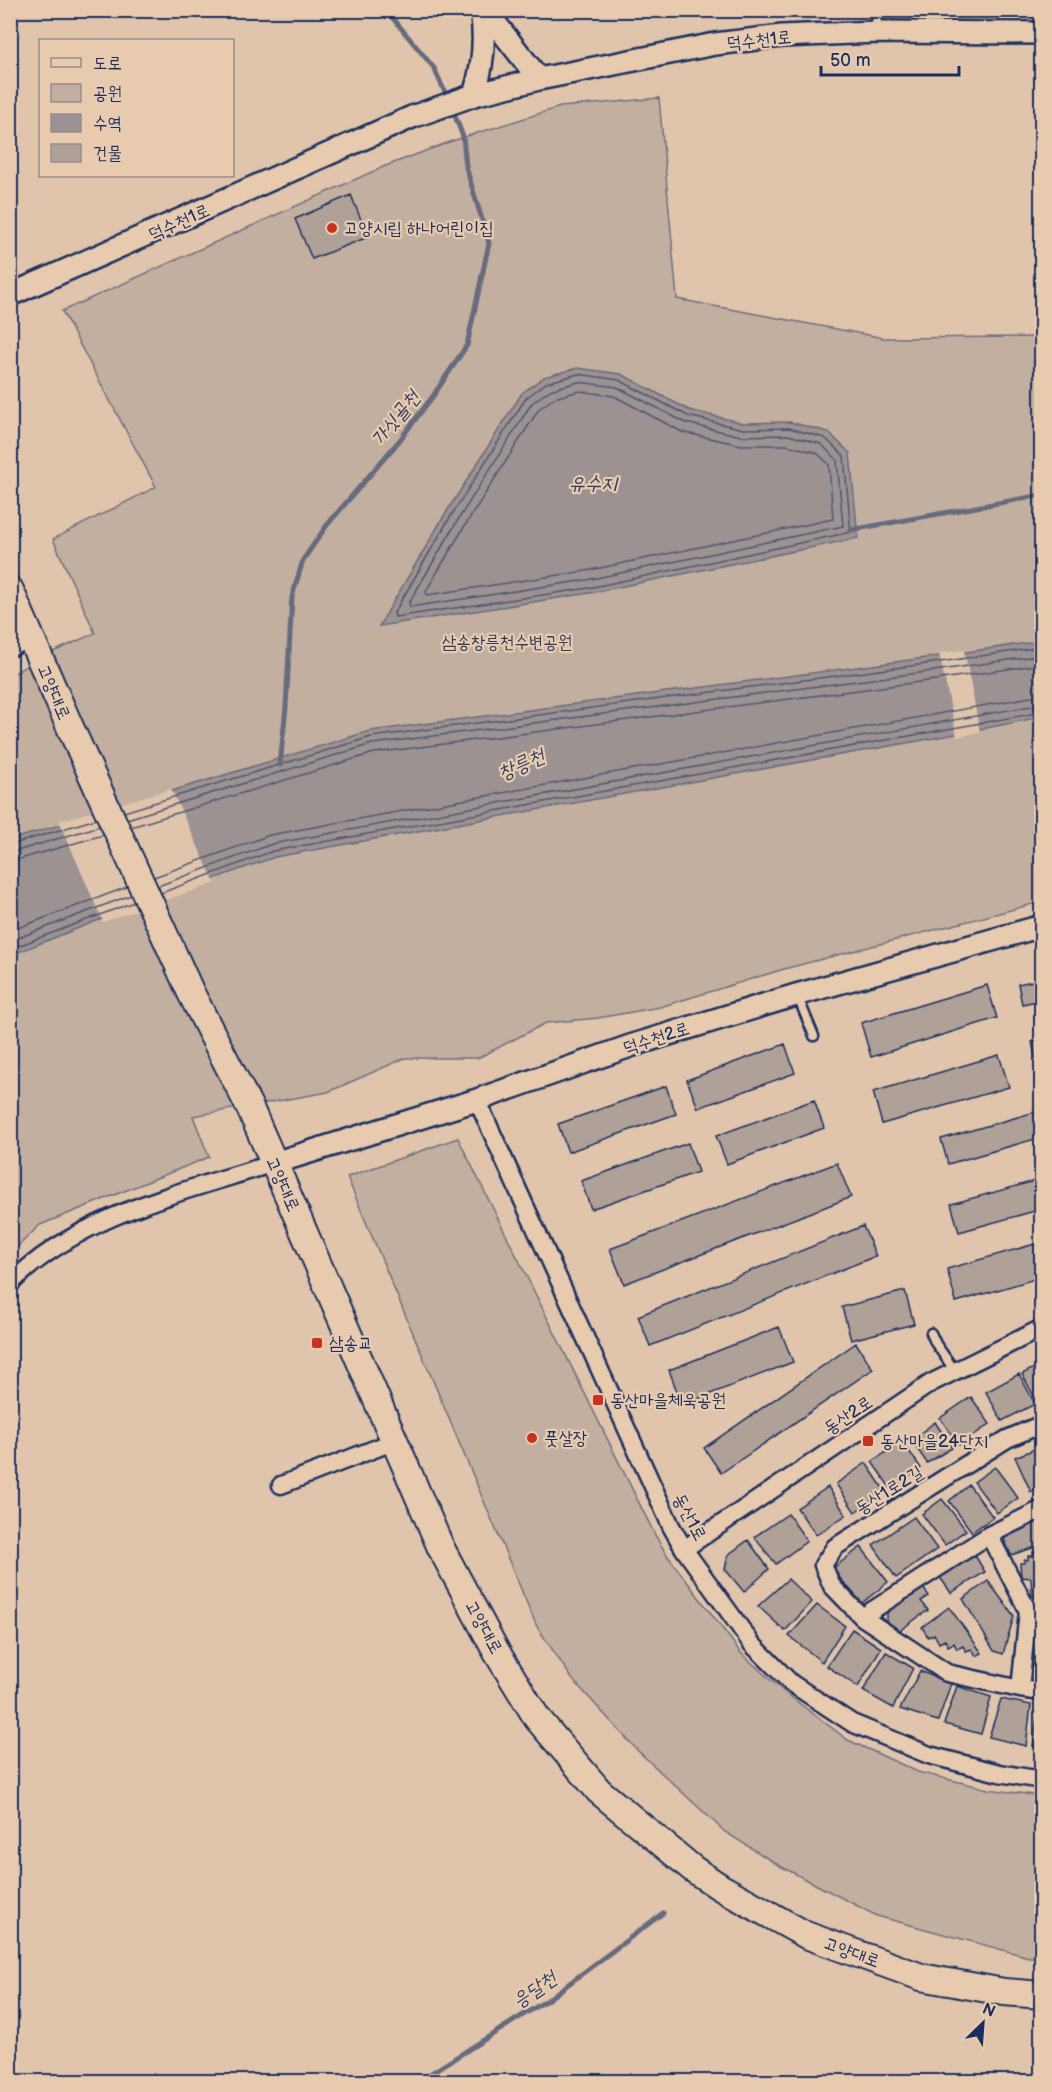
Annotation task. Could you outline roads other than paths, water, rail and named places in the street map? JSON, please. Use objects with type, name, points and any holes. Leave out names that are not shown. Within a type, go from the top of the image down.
[{"type":"main road","name":"고양대로","points":[[10,590],[21,643],[70,727],[191,993],[249,1106],[441,1548],[496,1651],[537,1718],[599,1791],[693,1869],[720,1887],[806,1935],[921,1977],[1004,1992],[1041,1995]]},
{"type":"street","points":[[478,94],[482,72],[483,10]]},
{"type":"street","points":[[483,10],[539,79]]},
{"type":"street","name":"덕수천1로","points":[[10,295],[376,135],[412,117],[478,94],[539,79],[715,44],[782,36],[877,32],[1041,33]]},
{"type":"street","name":"덕수천2로","points":[[274,1163],[477,1100],[633,1045],[796,995],[1041,926]]},
{"type":"street","name":"동산1로","points":[[477,1100],[671,1526],[684,1549],[752,1644],[791,1683],[852,1723],[929,1755],[999,1773],[1041,1780]]},
{"type":"street","points":[[10,1284],[62,1244],[104,1221],[130,1210],[274,1163]]},
{"type":"street","name":"동산2로","points":[[684,1549],[931,1383],[1041,1328]]},
{"type":"street","name":"동산1로2길","points":[[1041,1424],[1007,1439],[835,1547],[823,1565],[832,1587],[862,1617],[947,1673],[1041,1692]]},
{"type":"street","points":[[280,1485],[395,1441]]},
{"type":"street","points":[[862,1617],[989,1535],[1041,1509]]},
{"type":"street","points":[[989,1535],[1028,1611],[1020,1689]]},
{"type":"lane","points":[[876,10],[877,32]]},
{"type":"lane","points":[[796,995],[814,1036]]},
{"type":"lane","points":[[931,1333],[955,1371]]},
{"type":"water","name":"유수지","points":[[577,368],[621,374],[689,410],[743,423],[790,422],[828,432],[850,453],[858,538],[590,593],[379,626],[444,516],[522,393],[544,377]]},
{"type":"water","name":"창릉천","points":[[1041,641],[1041,717],[275,857],[99,920],[11,955],[10,840],[370,731]]},
{"type":"waterway","name":"가싯골천","points":[[386,10],[434,68],[448,99]]},
{"type":"waterway","name":"가싯골천","points":[[280,765],[286,707],[292,597],[303,560],[327,525],[399,441],[467,345],[489,243],[466,167],[463,137],[452,108]]},
{"type":"waterway","points":[[851,530],[1042,495]]},
{"type":"waterway","name":"응달천","points":[[417,2082],[547,2000],[663,1913]]},
{"type":"place","name":"고양시립 하나어린이집","points":[[332,228]]},
{"type":"place","name":"삼송교","points":[[317,1343]]},
{"type":"place","name":"동산마을체욱공원","points":[[598,1400]]},
{"type":"place","name":"풋살장","points":[[532,1438]]},
{"type":"place","name":"동산마을24단지","points":[[868,1441]]},
{"type":"park label","name":"삼송창릉천수변공원","points":[[507,642]]}]
